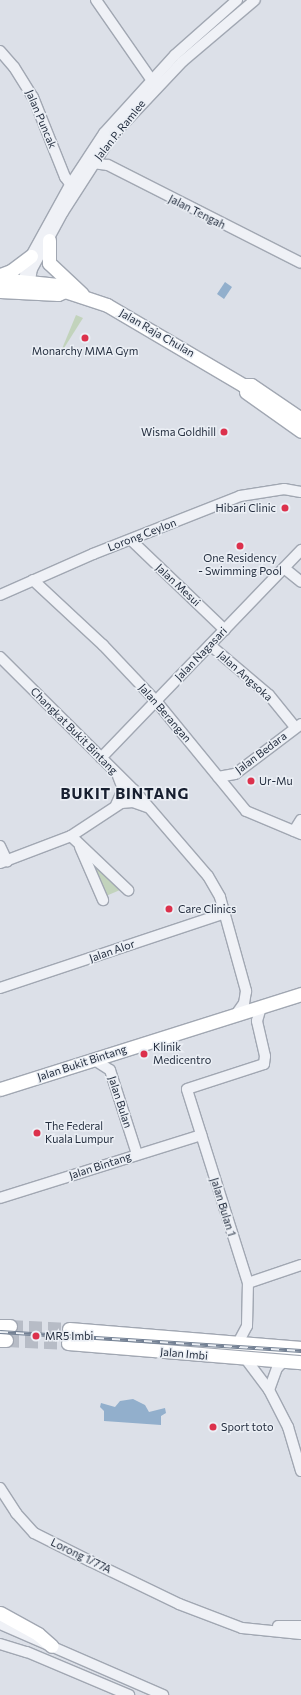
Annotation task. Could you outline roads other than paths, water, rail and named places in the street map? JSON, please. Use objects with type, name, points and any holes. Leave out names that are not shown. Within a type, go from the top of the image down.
[{"type":"main road","points":[[49,240],[49,263],[84,296]]},
{"type":"main road","points":[[0,275],[30,256]]},
{"type":"main road","name":"Jalan Raja Chulan","points":[[0,278],[25,286]]},
{"type":"main road","name":"Jalan Raja Chulan","points":[[0,291],[25,286],[58,285],[65,291],[84,296],[135,320],[243,385],[251,384],[301,419]]},
{"type":"main road","name":"Jalan Raja Chulan","points":[[243,385],[244,391],[301,431]]},
{"type":"main road","name":"Jalan Bukit Bintang","points":[[0,1089],[301,994]]},
{"type":"main road","name":"Jalan Imbi","points":[[69,1329],[239,1341],[301,1348]]},
{"type":"main road","name":"Jalan Imbi","points":[[68,1343],[301,1362]]},
{"type":"main road","points":[[0,1613],[38,1634],[52,1646]]},
{"type":"street","points":[[96,0],[154,84]]},
{"type":"street","name":"Jalan P. Ramlee","points":[[25,286],[30,256],[73,188],[104,133],[237,0]]},
{"type":"street","name":"Jalan P. Ramlee","points":[[179,58],[255,0]]},
{"type":"street","name":"Jalan Puncak","points":[[0,51],[14,67],[33,97],[73,188]]},
{"type":"street","name":"Jalan P. Ramlee","points":[[25,286],[32,269],[49,240],[73,188],[154,84]]},
{"type":"street","name":"Jalan Tengah","points":[[93,163],[108,165],[301,263]]},
{"type":"street","name":"Lorong Ceylon","points":[[0,595],[33,580],[240,496],[301,487]]},
{"type":"street","name":"Lorong Ceylon","points":[[287,489],[301,492]]},
{"type":"street","name":"Jalan Mesui","points":[[131,540],[225,630]]},
{"type":"street","name":"Jalan Nagasari","points":[[102,758],[301,550]]},
{"type":"street","points":[[284,568],[301,582]]},
{"type":"street","name":"Jalan Berangan","points":[[33,580],[103,645],[156,701],[246,811],[297,833]]},
{"type":"street","name":"Jalan Angsoka","points":[[210,645],[269,695],[298,726]]},
{"type":"street","name":"Changkat Bukit Bintang","points":[[0,657],[151,809],[208,876],[220,897],[223,914],[246,991],[244,1003],[237,1013]]},
{"type":"street","name":"Jalan Bedara","points":[[218,777],[235,774],[298,726]]},
{"type":"street","points":[[114,771],[123,789],[116,805]]},
{"type":"street","points":[[0,846],[4,862],[71,836],[116,805],[132,802],[151,809]]},
{"type":"street","points":[[297,833],[301,820]]},
{"type":"street","points":[[71,836],[128,890]]},
{"type":"street","points":[[80,845],[103,900]]},
{"type":"street","name":"Jalan Alor","points":[[0,988],[223,914]]},
{"type":"street","name":"Jalan Bulan 1","points":[[239,1341],[247,1326],[248,1283],[200,1135],[187,1089],[264,1064],[265,1056],[257,1021],[261,1006]]},
{"type":"street","name":"Jalan Bulan","points":[[93,1059],[110,1070],[137,1154]]},
{"type":"street","name":"Jalan Bintang","points":[[0,1198],[200,1135]]},
{"type":"street","points":[[248,1283],[301,1265]]},
{"type":"street","points":[[247,1326],[257,1343]]},
{"type":"street","points":[[245,1358],[269,1390],[288,1427],[301,1471]]},
{"type":"street","points":[[269,1390],[277,1368],[284,1361]]},
{"type":"street","name":"Lorong 1/77A","points":[[0,1488],[16,1514],[34,1533],[179,1604],[230,1622],[242,1628],[301,1634]]},
{"type":"street","points":[[230,1622],[301,1626]]},
{"type":"street","points":[[0,1624],[163,1695]]},
{"type":"street","points":[[0,1644],[27,1652],[129,1695]]},
{"type":"water","points":[[225,282],[232,287],[224,299],[217,294]]},
{"type":"water","points":[[133,1399],[145,1405],[149,1412],[165,1408],[166,1413],[161,1416],[161,1425],[104,1421],[104,1411],[100,1407],[101,1403],[115,1407],[120,1401]]},
{"type":"tunnel","points":[[10,1326],[69,1329]]},
{"type":"tunnel","points":[[6,1340],[68,1343]]},
{"type":"railway","points":[[0,1332],[301,1351]]},
{"type":"place","name":"Monarchy MMA Gym","points":[[85,338]]},
{"type":"place","name":"Wisma Goldhill","points":[[224,432]]},
{"type":"place","name":"Hibari Clinic","points":[[285,508]]},
{"type":"place","name":"One Residency - Swimming Pool","points":[[240,546]]},
{"type":"place","name":"Ur-Mu","points":[[251,781]]},
{"type":"place","name":"Care Clinics","points":[[169,909]]},
{"type":"place","name":"Klinik Medicentro","points":[[144,1054]]},
{"type":"place","name":"The Federal Kuala Lumpur","points":[[37,1133]]},
{"type":"place","name":"MR5 Imbi","points":[[36,1336]]},
{"type":"place","name":"Sport toto","points":[[213,1427]]},
{"type":"district","name":"BUKIT BINTANG","points":[[125,794]]}]
